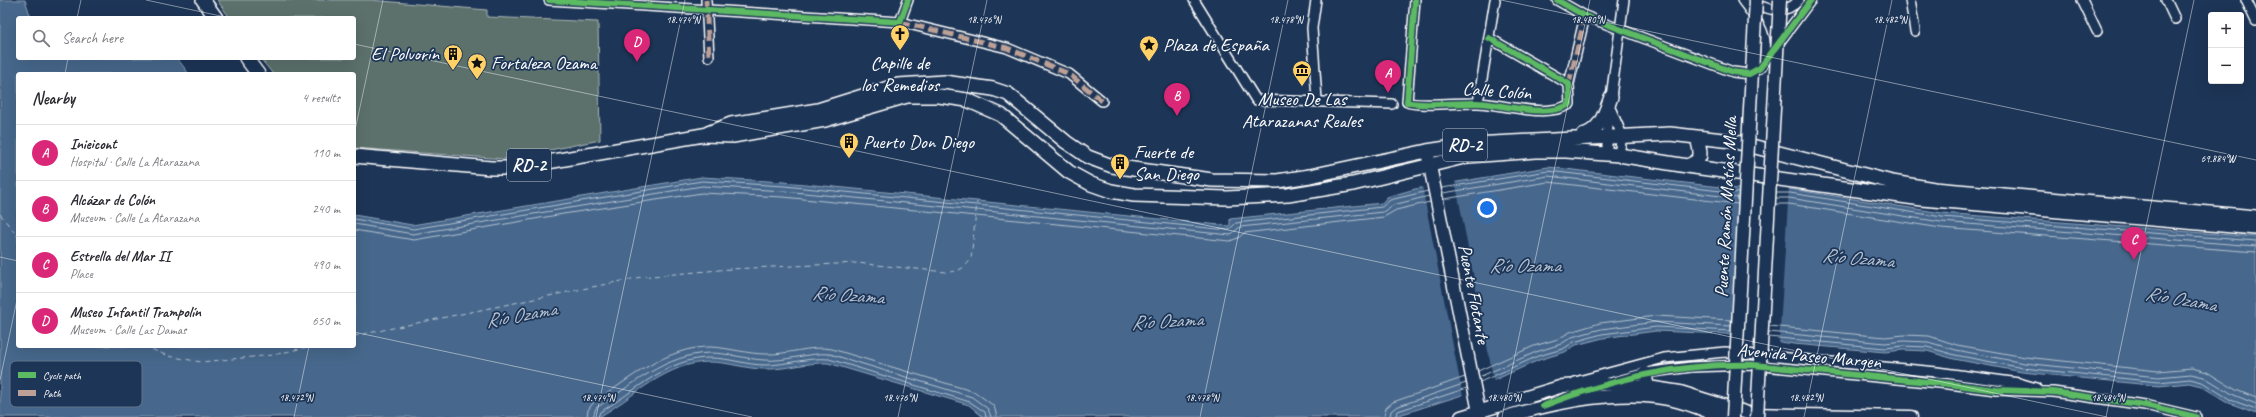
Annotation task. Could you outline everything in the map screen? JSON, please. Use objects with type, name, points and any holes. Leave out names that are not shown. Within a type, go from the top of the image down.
[{"type":"main road","points":[[203,0],[215,16]]},
{"type":"main road","name":"Puente Ramón Matías Mella","points":[[1733,417],[1756,0]]},
{"type":"main road","points":[[1757,417],[1780,0]]},
{"type":"main road","points":[[248,60],[256,72]]},
{"type":"main road","name":"RD-2","points":[[356,156],[491,168],[513,168],[703,135],[731,124],[825,108],[898,85],[944,82],[993,89],[1008,94],[1066,142],[1088,157],[1112,166],[1139,171],[1212,180],[1277,181],[1310,176],[1427,151],[1473,144],[1622,135],[1670,134],[1732,141],[1892,182],[1934,189],[2256,217]]},
{"type":"main road","name":"RD-2","points":[[703,135],[733,136],[826,120],[892,100],[923,95],[955,97],[985,107],[1000,115],[1069,172],[1091,184],[1111,191],[1134,195],[1227,198],[1288,195],[1431,171],[1468,156],[1503,152],[1559,151],[1613,154],[1687,166],[1922,199],[2256,228]]},
{"type":"main road","points":[[1573,138],[1586,134],[1602,122],[1611,103]]},
{"type":"main road","points":[[1687,166],[1696,163],[1700,159],[1701,151],[1697,138]]},
{"type":"main road","name":"Puente Flotante","points":[[1427,151],[1480,414]]},
{"type":"main road","points":[[1645,373],[1648,386]]},
{"type":"main road","points":[[1461,417],[1480,414],[1563,386],[1605,384],[1648,386],[1680,392],[1752,414],[1911,417]]},
{"type":"main road","points":[[1505,417],[1543,406],[1624,395],[1644,396],[1677,401],[1724,417]]},
{"type":"street","points":[[549,0],[900,22],[1007,48],[1069,74],[1102,101]]},
{"type":"street","points":[[706,0],[709,57]]},
{"type":"street","points":[[900,22],[908,0]]},
{"type":"street","points":[[1194,0],[1256,100],[1317,100],[1392,104]]},
{"type":"street","points":[[1316,0],[1312,28],[1317,100]]},
{"type":"street","name":"Calle Colón","points":[[1415,0],[1407,102],[1478,103],[1531,110],[1558,109],[1570,104],[1568,84],[1489,38]]},
{"type":"street","points":[[1478,103],[1495,0]]},
{"type":"street","points":[[1557,0],[1585,16],[1621,30],[1733,72],[1749,74],[1760,68],[1811,0]]},
{"type":"street","points":[[1613,154],[1607,136],[1624,0]]},
{"type":"street","points":[[1742,0],[1763,29],[1767,50],[1760,68]]},
{"type":"street","points":[[1747,0],[1765,9],[1776,11],[1788,9],[1799,0]]},
{"type":"street","points":[[1910,0],[1915,31]]},
{"type":"street","points":[[2082,0],[2096,31]]},
{"type":"street","points":[[2166,0],[2175,19]]},
{"type":"street","points":[[2246,0],[2256,21]]},
{"type":"street","points":[[1568,84],[1585,16]]},
{"type":"street","points":[[1611,103],[1622,135],[1613,154]]},
{"type":"street","name":"Avenida Paseo Margen","points":[[1563,386],[1664,358],[1725,352],[1937,372],[2019,383],[2053,392]]},
{"type":"street","name":"Avenida Paseo Margen","points":[[1543,406],[1605,384],[1645,373],[1698,366],[1753,365],[1996,390],[2053,392]]},
{"type":"street","points":[[2053,392],[2145,405],[2196,417]]},
{"type":"green space","name":"Fortaleza Ozama","points":[[217,0],[370,0],[487,10],[487,17],[598,22],[600,140],[505,159],[356,148],[356,72],[271,72],[262,60],[356,60],[356,16],[229,16]]},
{"type":"water","name":"Río Ozama","points":[[0,0],[25,0],[30,16],[16,16],[16,60],[178,60],[188,72],[16,72],[16,348],[356,348],[356,215],[412,225],[702,177],[784,182],[1230,226],[1230,219],[1382,203],[1387,197],[1415,189],[1548,167],[1737,189],[1790,189],[1942,213],[2256,237],[2256,413],[2229,403],[2201,386],[2189,383],[2159,386],[2022,372],[1954,359],[1927,351],[1903,350],[1885,352],[1794,344],[1725,334],[1656,331],[1603,338],[1576,345],[1565,352],[1539,360],[1459,396],[1393,417],[983,417],[969,405],[828,363],[764,369],[710,362],[679,368],[665,374],[599,417],[0,417]]},
{"type":"pier","points":[[1455,180],[1494,382],[1463,397],[1422,186]]},
{"type":"pier","points":[[1739,187],[1789,187],[1779,344],[1730,337]]},
{"type":"ferry route","points":[[356,336],[641,277],[730,269],[857,263],[946,272],[954,271],[963,268],[971,259],[977,202]]},
{"type":"ferry route","points":[[0,214],[16,234]]},
{"type":"ferry route","points":[[149,348],[168,356],[201,362],[273,355],[303,348]]},
{"type":"marked path","points":[[706,0],[709,57]]},
{"type":"marked path","points":[[1569,84],[1585,16]]},
{"type":"marked path","points":[[900,22],[1007,48],[1069,74],[1102,101]]},
{"type":"cycle path","points":[[549,0],[900,22],[908,0]]},
{"type":"cycle path","points":[[1415,0],[1407,102],[1420,104],[1478,103],[1537,111],[1560,108],[1570,104],[1569,84],[1489,38]]},
{"type":"cycle path","points":[[1557,0],[1585,16],[1733,72],[1749,74],[1760,68],[1811,0]]},
{"type":"cycle path","points":[[1543,406],[1595,388],[1646,375],[1698,367],[1753,365],[1996,390],[2053,392],[2145,405],[2196,417]]},
{"type":"place","name":"Capille de los Remedios","points":[[900,51]]},
{"type":"place","name":"Museo Infantil Trampolín","points":[[637,62]]},
{"type":"place","name":"Plaza de España","points":[[1149,62]]},
{"type":"place","name":"El Polvorín","points":[[453,71]]},
{"type":"place","name":"Fortaleza Ozama","points":[[477,80]]},
{"type":"place","name":"Museo De Las Atarazanas Reales","points":[[1302,87]]},
{"type":"place","name":"Inieicont","points":[[1388,93]]},
{"type":"place","name":"Alcázar de Colón","points":[[1177,116]]},
{"type":"place","name":"Puerto Don Diego","points":[[849,159]]},
{"type":"place","name":"Fuerte de San Diego","points":[[1120,180]]},
{"type":"place","name":"Estrella del Mar II","points":[[2134,260]]}]
